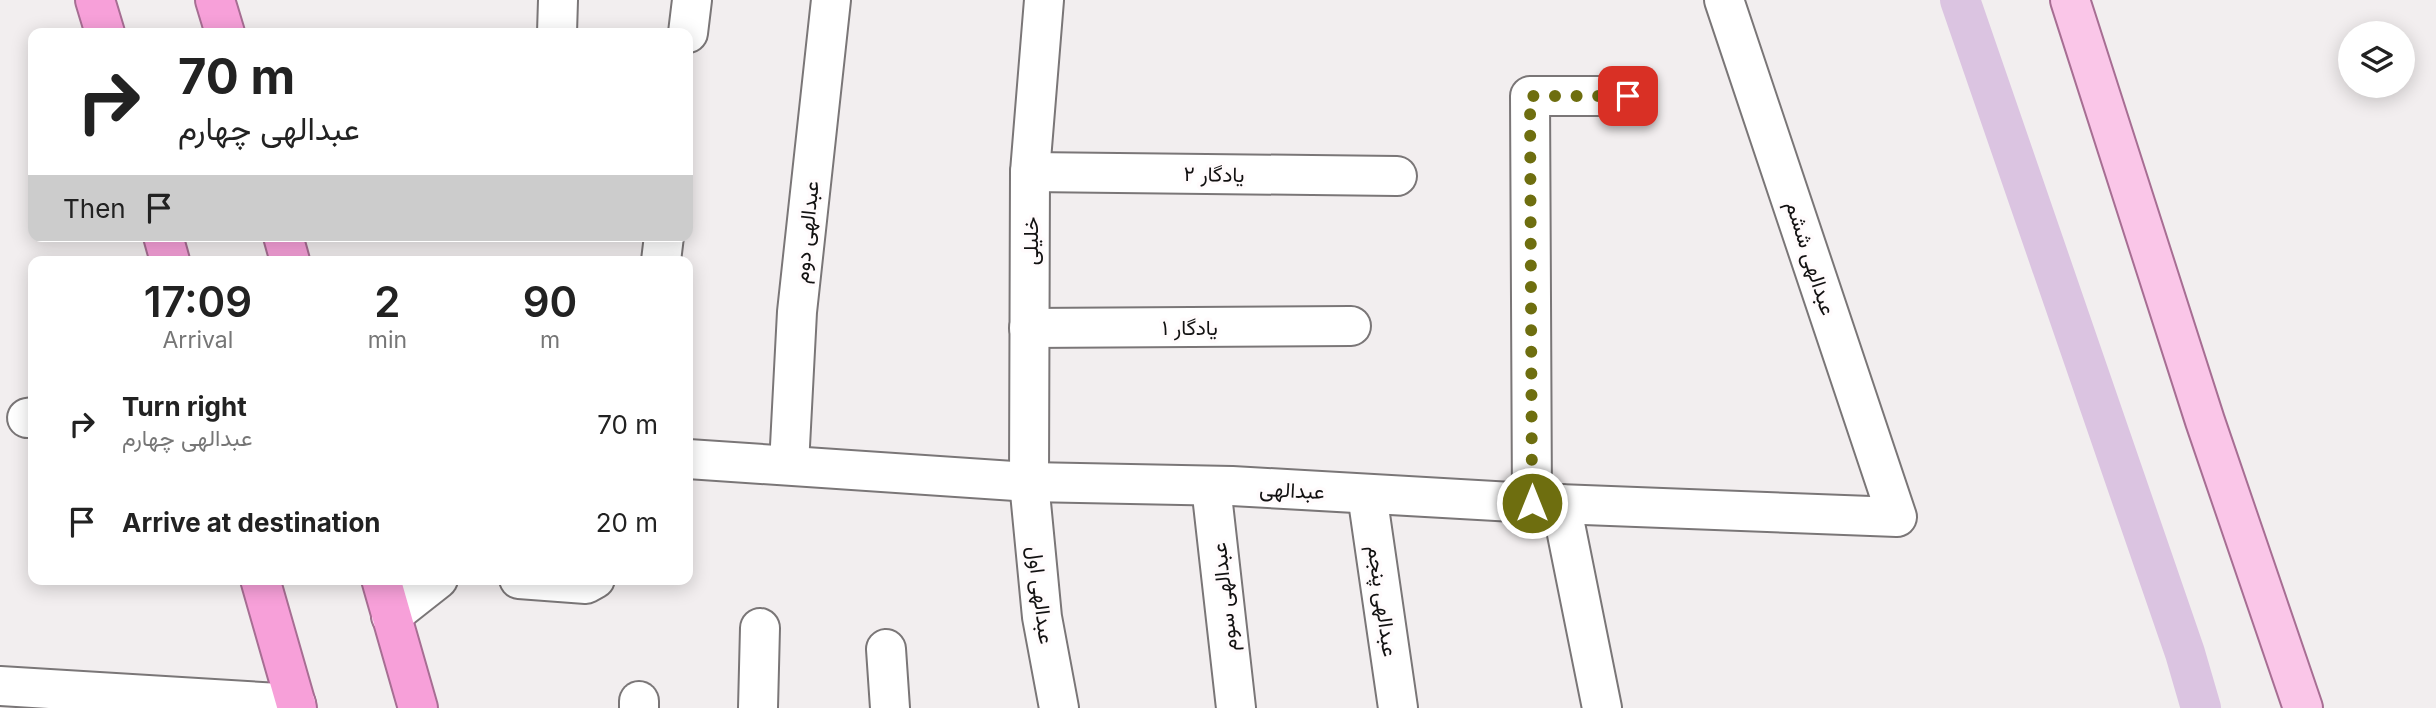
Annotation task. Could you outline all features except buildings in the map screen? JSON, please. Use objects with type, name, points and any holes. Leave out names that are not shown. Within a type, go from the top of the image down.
[{"type":"highway","points":[[95,0],[103,28]]},
{"type":"highway","points":[[215,0],[223,28]]},
{"type":"highway","points":[[262,585],[297,706]]},
{"type":"highway","points":[[383,585],[418,708]]},
{"type":"main road","points":[[2070,0],[2205,421],[2303,708]]},
{"type":"street","points":[[556,28],[558,0]]},
{"type":"street","points":[[689,28],[692,0]]},
{"type":"street","name":"عبدالهی دوم","points":[[789,464],[797,312],[831,0]]},
{"type":"street","name":"خلیلی","points":[[1029,482],[1030,172],[1044,0]]},
{"type":"street","name":"عبدالهی ششم","points":[[1724,0],[1897,517]]},
{"type":"street","points":[[1600,693],[1546,503],[1530,96],[1628,96]]},
{"type":"street","name":"یادگار ۲","points":[[1030,172],[1397,176]]},
{"type":"street","name":"یادگار ۱","points":[[1029,328],[1351,326]]},
{"type":"street","name":"عبدالهی","points":[[693,459],[1029,482],[1212,486],[1897,517]]},
{"type":"street","name":"عبدالهی اول","points":[[1029,482],[1042,617],[1059,708]]},
{"type":"street","name":"عبدالهی سوم","points":[[1212,486],[1236,708]]},
{"type":"street","name":"عبدالهی پنجم","points":[[1367,494],[1398,708]]},
{"type":"street","points":[[391,616],[430,585]]},
{"type":"street","points":[[758,708],[760,628]]},
{"type":"street","points":[[886,649],[890,708]]},
{"type":"street","points":[[0,686],[297,706]]},
{"type":"waterway","points":[[1960,0],[2185,653],[2201,708]]},
{"type":"route","points":[[1532,503],[1530,96],[1628,96]]}]
